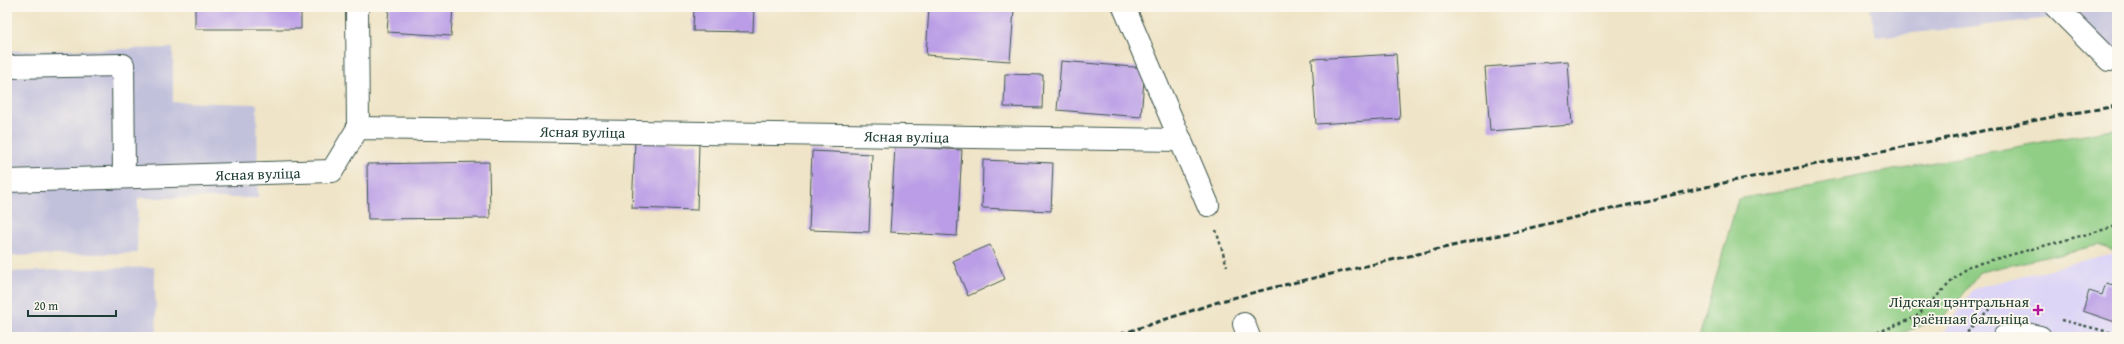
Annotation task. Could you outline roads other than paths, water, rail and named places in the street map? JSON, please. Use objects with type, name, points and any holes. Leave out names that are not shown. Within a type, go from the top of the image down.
[{"type":"street","points":[[357,7],[358,128]]},
{"type":"street","points":[[1124,7],[1182,140],[1208,205]]},
{"type":"street","points":[[2056,7],[2110,60],[2117,59]]},
{"type":"street","points":[[7,67],[123,65],[124,177]]},
{"type":"street","name":"Ясная вуліца","points":[[7,181],[332,171],[358,128],[1182,140]]},
{"type":"street","points":[[2004,337],[2026,334],[2040,337]]},
{"type":"railway","points":[[1112,337],[1221,301],[1271,288],[1732,181],[2062,115],[2117,106]]},
{"type":"place","name":"Лідская цэнтральная раённая бальніца","points":[[2038,310]]}]
